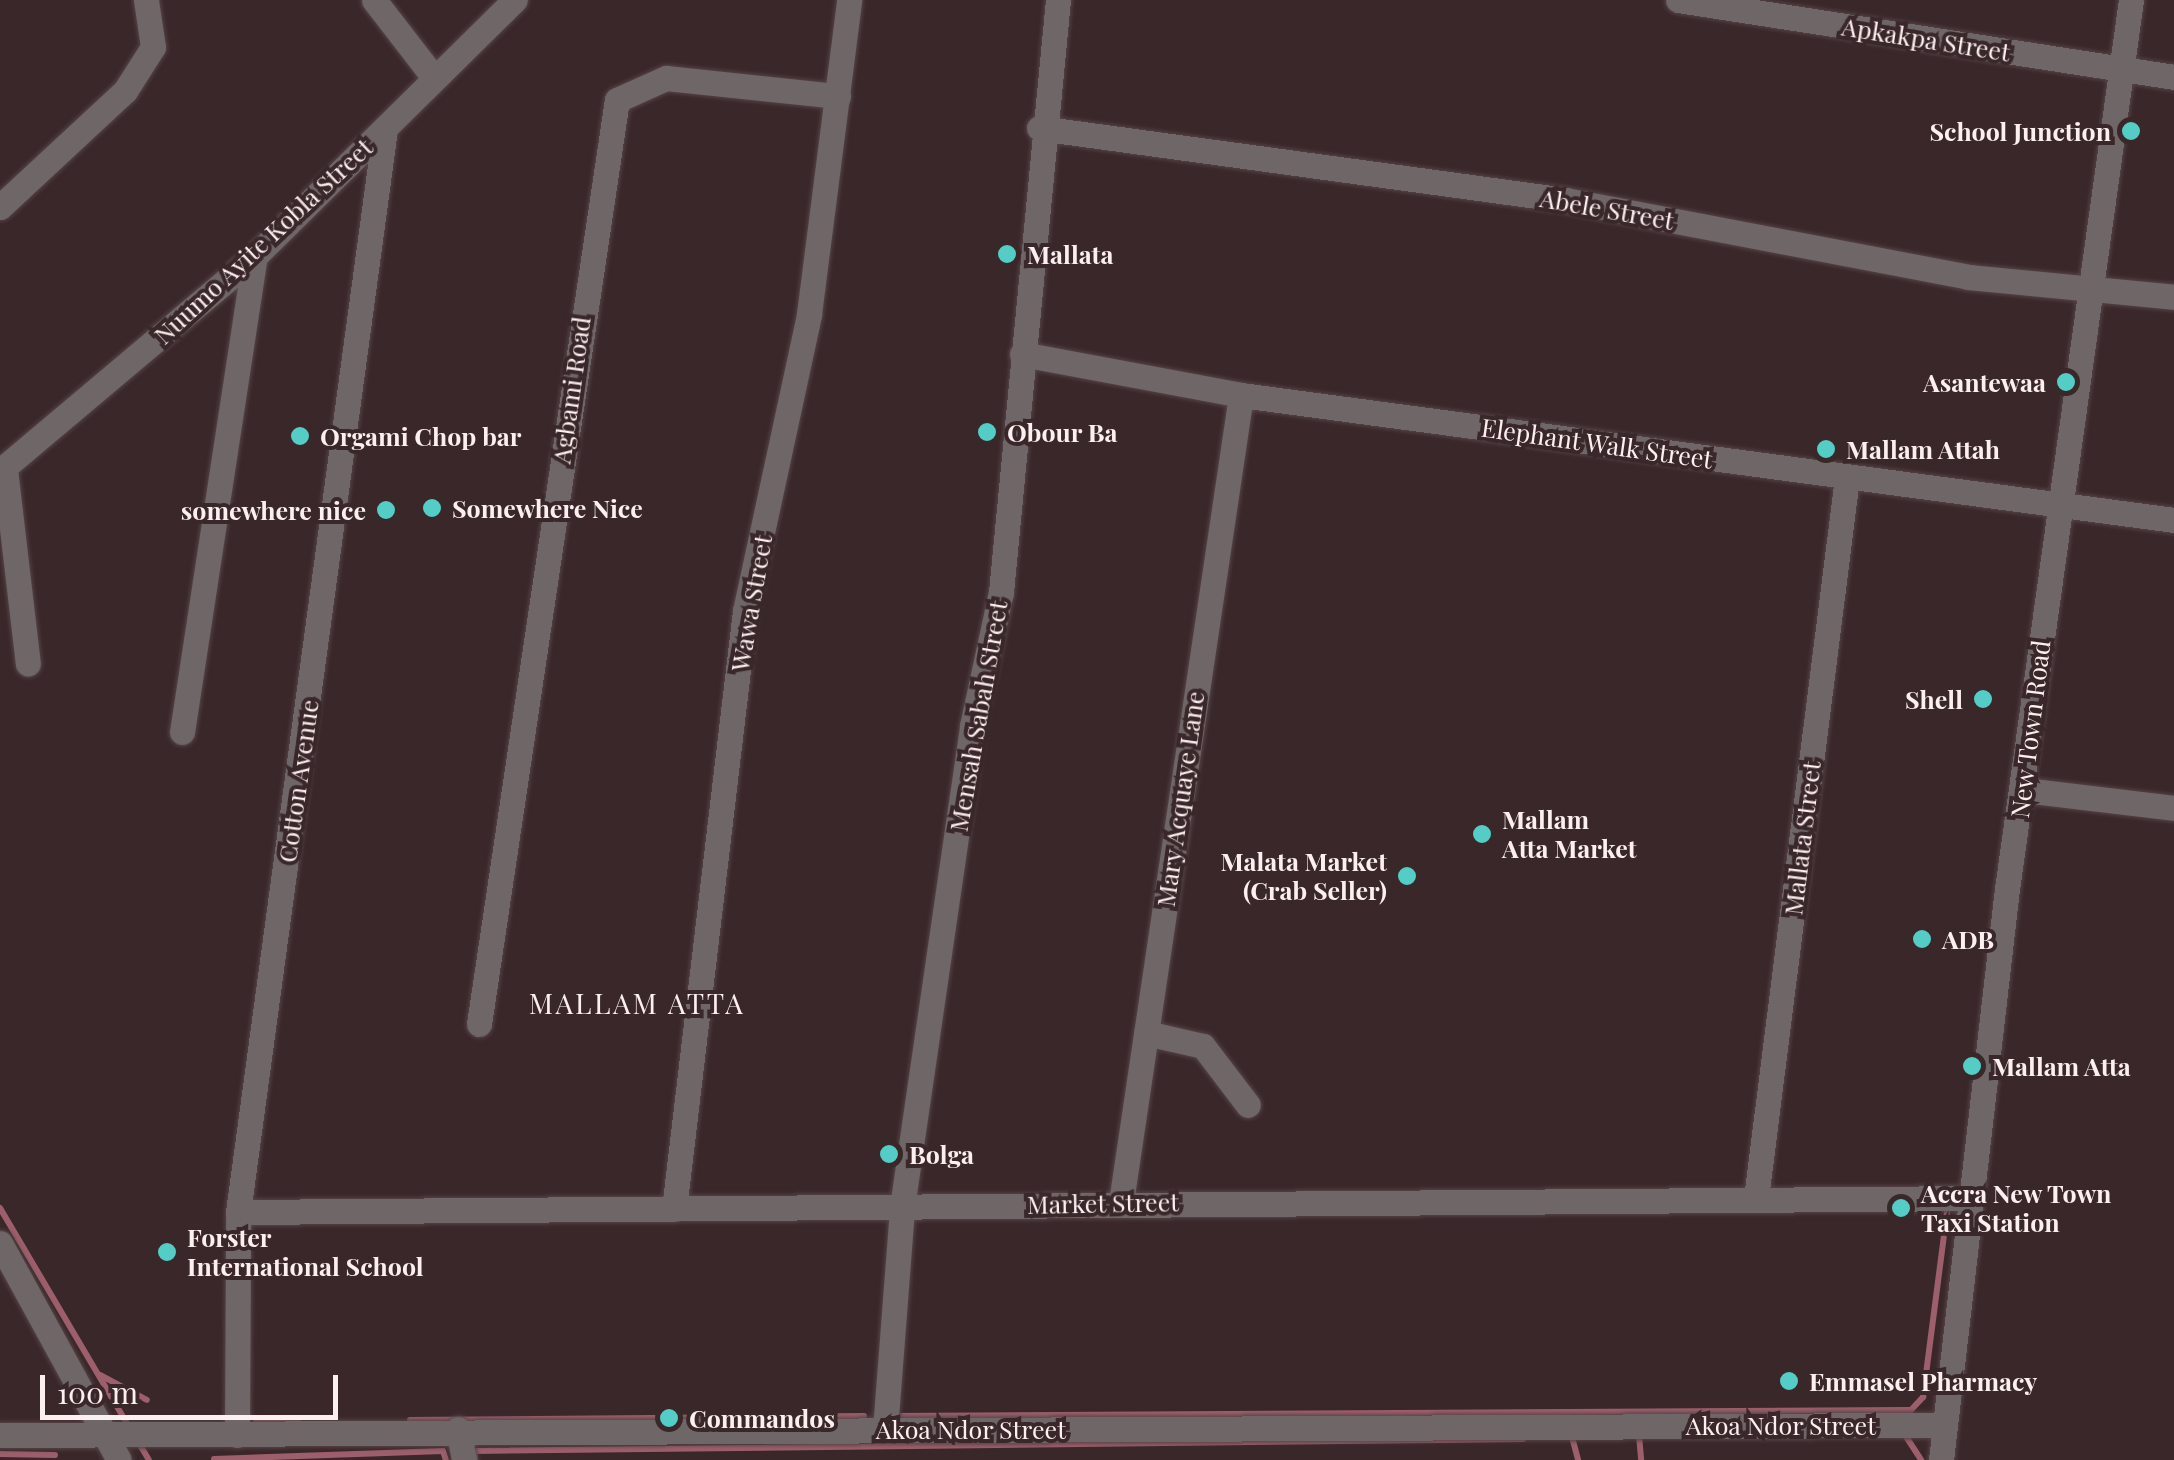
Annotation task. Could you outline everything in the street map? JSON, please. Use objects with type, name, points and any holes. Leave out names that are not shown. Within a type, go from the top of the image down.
[{"type":"street","points":[[0,207],[125,91],[153,47],[146,0]]},
{"type":"street","points":[[374,0],[432,76]]},
{"type":"street","name":"Nuumo Ayite Kobla Street","points":[[2,470],[255,256],[386,129],[432,76],[516,0]]},
{"type":"street","name":"Wawa Street","points":[[674,1209],[745,612],[809,314],[848,0]]},
{"type":"street","name":"Mensah Sabah Street","points":[[884,1430],[902,1208],[972,726],[1001,592],[1039,128],[1058,0]]},
{"type":"street","name":"Apkakpa Street","points":[[1678,0],[2174,78]]},
{"type":"street","name":"New Town Road","points":[[1940,1460],[1968,1198],[2024,790],[2057,504],[2131,0]]},
{"type":"street","name":"Agbami Road","points":[[480,1024],[617,100],[666,78],[838,96]]},
{"type":"street","name":"Abele Street","points":[[1039,128],[1566,200],[1968,278],[2089,286],[2174,297]]},
{"type":"street","name":"Cotton Avenue","points":[[237,1435],[238,1212],[386,129]]},
{"type":"street","points":[[182,732],[255,256]]},
{"type":"street","name":"Elephant Walk Street","points":[[1022,354],[1241,395],[2174,520]]},
{"type":"street","name":"Mary Acquaye Lane","points":[[1120,1202],[1241,395]]},
{"type":"street","points":[[2,470],[28,664]]},
{"type":"street","name":"Mallata Street","points":[[1756,1198],[1847,478]]},
{"type":"street","points":[[2024,790],[2174,808]]},
{"type":"street","points":[[1146,1033],[1204,1046],[1248,1105]]},
{"type":"street","name":"Market Street","points":[[238,1212],[1968,1198]]},
{"type":"street","points":[[0,1243],[114,1449]]},
{"type":"street","name":"Akoa Ndor Street","points":[[0,1436],[114,1449],[186,1445],[237,1435],[458,1429],[1942,1426]]},
{"type":"street","points":[[458,1429],[464,1460]]},
{"type":"waterway","points":[[0,1208],[130,1429]]},
{"type":"waterway","points":[[897,1416],[1911,1410],[1923,1397],[1947,1212]]},
{"type":"waterway","points":[[100,1375],[147,1400]]},
{"type":"waterway","points":[[410,1420],[864,1416]]},
{"type":"waterway","points":[[256,1421],[298,1421]]},
{"type":"waterway","points":[[1639,1435],[1641,1460]]},
{"type":"waterway","points":[[1905,1435],[1921,1460]]},
{"type":"waterway","points":[[1572,1437],[1578,1460]]},
{"type":"waterway","points":[[475,1459],[474,1451],[1523,1439]]},
{"type":"waterway","points":[[137,1440],[149,1460]]},
{"type":"waterway","points":[[214,1459],[443,1451],[446,1460]]},
{"type":"waterway","points":[[0,1454],[55,1455]]},
{"type":"place","name":"School Junction","points":[[2131,131]]},
{"type":"place","name":"Mallata","points":[[1007,254]]},
{"type":"place","name":"Asantewaa","points":[[2066,382]]},
{"type":"place","name":"Obour Ba","points":[[987,432]]},
{"type":"place","name":"Orgami Chop bar","points":[[300,436]]},
{"type":"place","name":"Mallam Attah","points":[[1826,449]]},
{"type":"place","name":"Somewhere Nice","points":[[432,508]]},
{"type":"place","name":"somewhere nice","points":[[386,510]]},
{"type":"place","name":"Shell","points":[[1983,699]]},
{"type":"place","name":"Mallam Atta Market","points":[[1482,834]]},
{"type":"place","name":"Malata Market (Crab Seller)","points":[[1407,876]]},
{"type":"place","name":"ADB","points":[[1922,939]]},
{"type":"place","name":"Mallam Atta","points":[[1972,1066]]},
{"type":"place","name":"Bolga","points":[[889,1154]]},
{"type":"place","name":"Accra New Town Taxi Station","points":[[1901,1208]]},
{"type":"place","name":"Forster International School","points":[[167,1252]]},
{"type":"place","name":"Emmasel Pharmacy","points":[[1789,1381]]},
{"type":"place","name":"Commandos","points":[[669,1418]]},
{"type":"district","name":"MALLAM ATTA","points":[[637,1003]]}]
